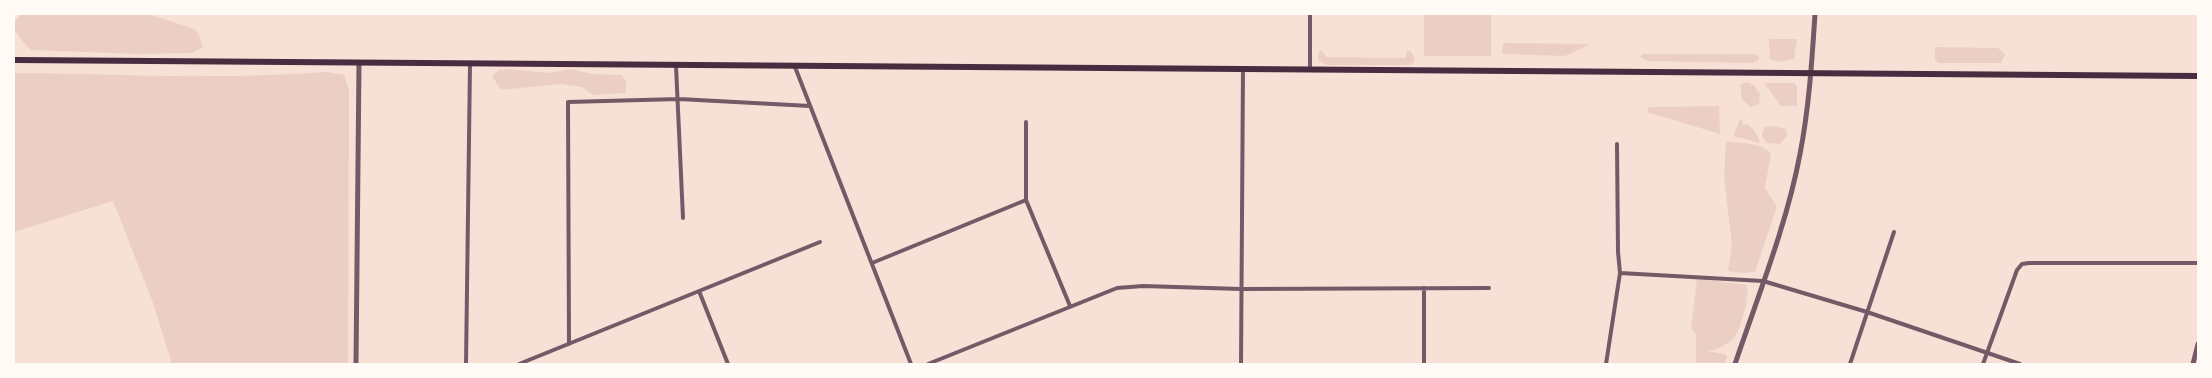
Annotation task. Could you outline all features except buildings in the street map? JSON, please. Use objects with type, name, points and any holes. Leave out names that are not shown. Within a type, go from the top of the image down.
[{"type":"main road","points":[[14,60],[2198,76]]},
{"type":"street","points":[[1310,14],[1310,69]]},
{"type":"street","points":[[1735,364],[1790,194],[1800,153],[1811,72],[1815,14]]},
{"type":"street","points":[[356,364],[359,63]]},
{"type":"street","points":[[466,364],[470,64]]},
{"type":"street","points":[[676,66],[683,218]]},
{"type":"street","points":[[794,67],[911,364]]},
{"type":"street","points":[[1241,364],[1240,289],[1243,68]]},
{"type":"street","points":[[569,344],[568,102],[679,99],[810,106]]},
{"type":"street","points":[[1026,122],[1026,200],[1070,306]]},
{"type":"street","points":[[1606,364],[1620,273],[1618,252],[1617,144]]},
{"type":"street","points":[[872,263],[1026,200]]},
{"type":"street","points":[[1850,364],[1894,232]]},
{"type":"street","points":[[520,364],[820,242]]},
{"type":"street","points":[[1983,364],[2017,270],[2022,264],[2198,263]]},
{"type":"street","points":[[1620,273],[1763,281],[1867,312],[2020,364]]},
{"type":"street","points":[[928,364],[1117,288],[1143,286],[1240,289],[1489,288]]},
{"type":"street","points":[[1424,288],[1424,364]]},
{"type":"street","points":[[700,291],[728,364]]},
{"type":"street","points":[[2193,364],[2198,344]]},
{"type":"shaded area","points":[[21,14],[148,14],[195,29],[203,47],[192,53],[138,54],[30,50],[14,30],[14,23]]},
{"type":"shaded area","points":[[1424,14],[1491,14],[1491,56],[1424,56]]},
{"type":"shaded area","points":[[1769,39],[1797,39],[1794,59],[1780,62],[1770,59]]},
{"type":"shaded area","points":[[1503,43],[1590,44],[1565,56],[1502,54]]},
{"type":"shaded area","points":[[1935,47],[1998,48],[2005,54],[2001,63],[1939,63],[1935,60]]},
{"type":"shaded area","points":[[1322,50],[1326,57],[1405,58],[1407,51],[1411,51],[1414,62],[1410,65],[1327,65],[1318,60],[1319,51]]},
{"type":"shaded area","points":[[1642,54],[1755,54],[1759,57],[1759,60],[1752,63],[1647,61],[1640,57]]},
{"type":"shaded area","points":[[508,69],[549,73],[571,69],[592,74],[621,75],[626,81],[626,93],[593,95],[582,87],[560,84],[501,90],[492,76],[499,70]]},
{"type":"shaded area","points":[[327,72],[344,75],[349,90],[348,364],[172,364],[153,303],[113,201],[14,232],[14,73],[193,76]]},
{"type":"shaded area","points":[[1747,82],[1754,85],[1760,94],[1759,104],[1751,107],[1742,100],[1740,85]]},
{"type":"shaded area","points":[[1764,83],[1795,83],[1797,87],[1797,106],[1781,106]]},
{"type":"shaded area","points":[[1719,106],[1720,134],[1647,112],[1649,107]]},
{"type":"shaded area","points":[[1740,120],[1742,120],[1743,125],[1748,124],[1756,133],[1760,143],[1733,136]]},
{"type":"shaded area","points":[[1773,126],[1786,129],[1787,136],[1780,144],[1767,143],[1762,136],[1764,127]]},
{"type":"shaded area","points":[[1726,141],[1757,146],[1768,150],[1771,154],[1765,188],[1777,207],[1755,272],[1741,273],[1728,271],[1732,244],[1724,177]]},
{"type":"shaded area","points":[[1697,278],[1747,285],[1746,304],[1737,334],[1725,345],[1707,351],[1727,356],[1725,364],[1696,364],[1696,335],[1691,327]]}]
